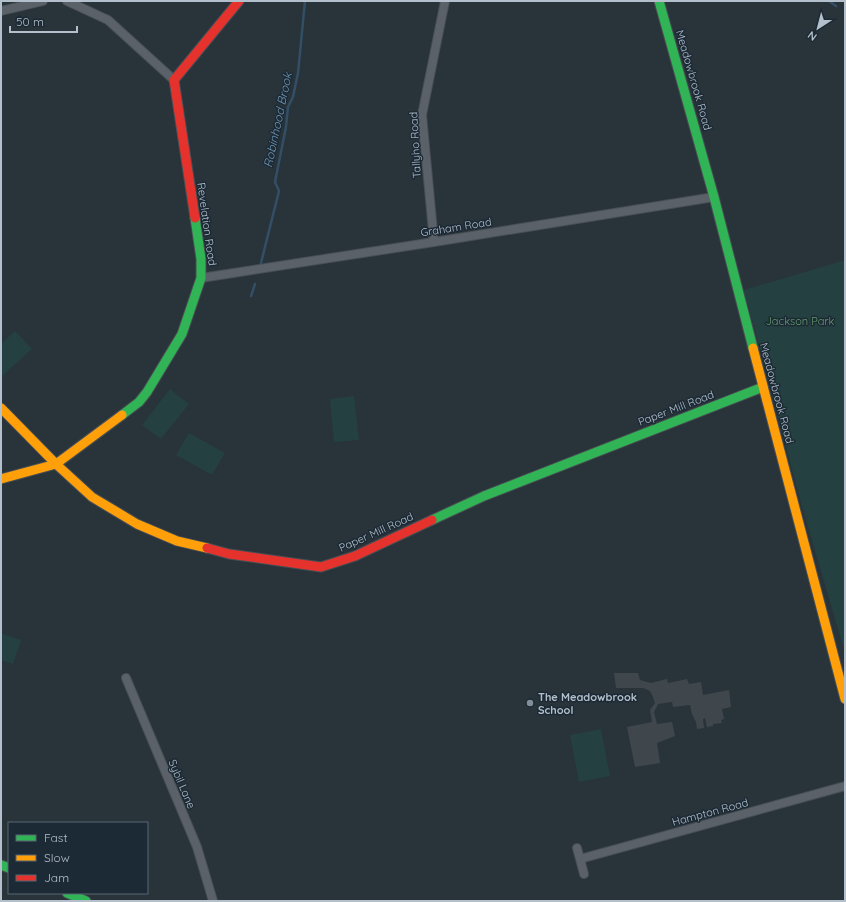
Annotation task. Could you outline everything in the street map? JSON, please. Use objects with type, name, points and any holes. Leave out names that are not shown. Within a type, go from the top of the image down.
[{"type":"street","points":[[1,11],[43,1]]},
{"type":"street","points":[[67,1],[108,20],[174,80],[239,1]]},
{"type":"street","name":"Tallyho Road","points":[[434,242],[422,115],[445,1]]},
{"type":"street","name":"Meadowbrook Road","points":[[659,1],[714,197],[845,699]]},
{"type":"street","name":"Revelation Road","points":[[56,464],[139,402],[147,392],[182,334],[202,278],[201,259],[174,80]]},
{"type":"street","name":"Graham Road","points":[[202,278],[714,197]]},
{"type":"street","name":"Paper Mill Road","points":[[1,408],[56,464],[92,497],[137,524],[177,541],[230,554],[321,567],[355,556],[484,496],[763,387]]},
{"type":"street","points":[[1,479],[56,464]]},
{"type":"street","name":"Sybil Lane","points":[[126,678],[197,847],[214,901]]},
{"type":"street","name":"Hampton Road","points":[[580,858],[845,786]]},
{"type":"street","points":[[577,848],[584,874]]},
{"type":"street","points":[[70,894],[86,901]]},
{"type":"green space","name":"Jackson Park","points":[[845,260],[845,653],[801,503],[744,290]]},
{"type":"green space","points":[[15,331],[32,349],[1,377],[1,344]]},
{"type":"green space","points":[[170,389],[189,404],[161,439],[142,425]]},
{"type":"green space","points":[[354,396],[359,440],[334,442],[330,399]]},
{"type":"green space","points":[[189,433],[225,453],[212,475],[176,455]]},
{"type":"green space","points":[[1,633],[21,640],[13,664],[1,660]]},
{"type":"green space","points":[[601,729],[610,776],[579,782],[570,735]]},
{"type":"building","points":[[614,673],[638,673],[640,680],[651,683],[667,679],[668,683],[687,679],[689,684],[701,682],[703,695],[729,690],[731,707],[722,709],[724,719],[721,720],[722,723],[713,724],[713,726],[707,727],[705,718],[703,719],[704,728],[697,729],[690,705],[673,707],[672,702],[658,704],[654,712],[657,724],[672,722],[675,736],[657,743],[660,763],[635,767],[627,727],[652,722],[650,710],[655,703],[650,691],[643,688],[616,688]]},
{"type":"waterway","name":"Robinhood Brook","points":[[261,263],[279,191],[275,182],[286,127],[288,107],[293,97],[298,73],[305,1]]},
{"type":"waterway","points":[[829,1],[836,6]]},
{"type":"waterway","name":"Robinhood Brook","points":[[251,296],[255,284]]},
{"type":"traffic: fast","points":[[659,1],[714,197],[753,348]]},
{"type":"traffic: fast","points":[[122,415],[139,402],[147,392],[182,334],[201,278],[201,259],[195,218]]},
{"type":"traffic: fast","points":[[432,520],[484,496],[763,387]]},
{"type":"traffic: fast","points":[[1,865],[8,868]]},
{"type":"traffic: fast","points":[[69,894],[86,901]]},
{"type":"traffic: slow","points":[[753,348],[845,699]]},
{"type":"traffic: slow","points":[[1,408],[56,464],[122,415]]},
{"type":"traffic: slow","points":[[1,479],[56,464],[92,497],[137,524],[177,541],[207,548]]},
{"type":"traffic: jam","points":[[195,218],[174,80],[239,1]]},
{"type":"traffic: jam","points":[[207,548],[229,554],[321,567],[355,556],[432,520]]},
{"type":"place","name":"The Meadowbrook School","points":[[530,703]]}]
